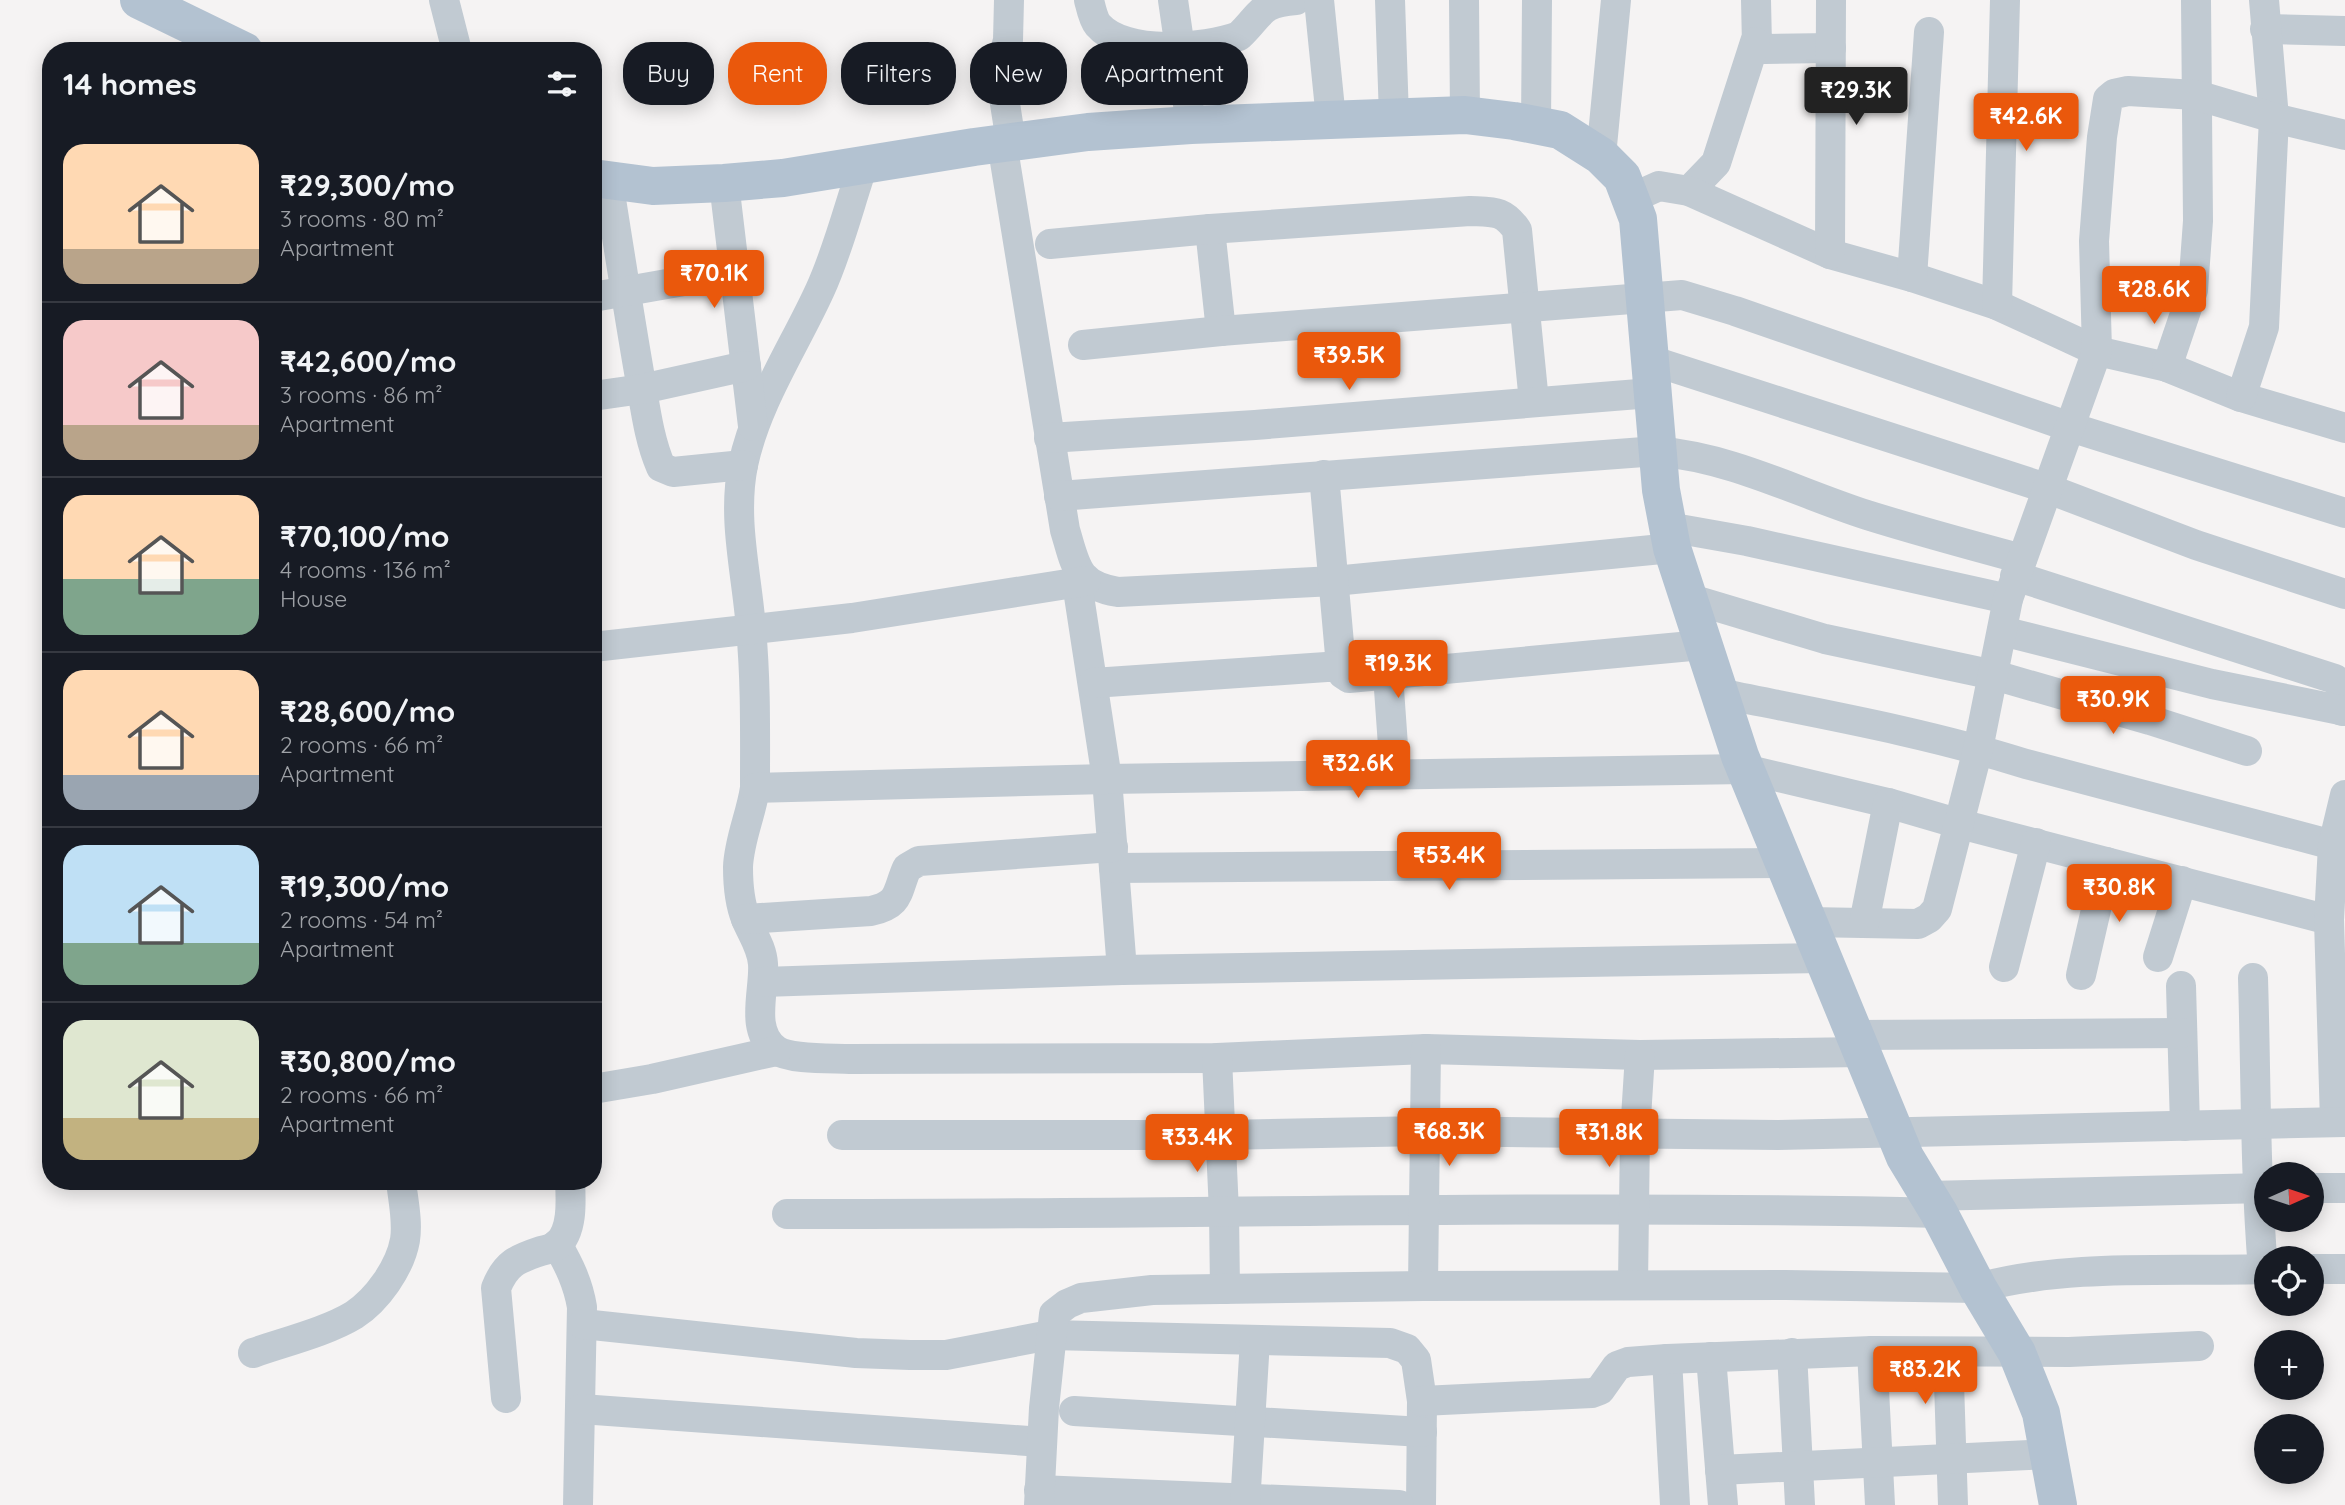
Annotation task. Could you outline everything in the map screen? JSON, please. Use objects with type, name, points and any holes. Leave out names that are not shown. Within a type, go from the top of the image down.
[{"type":"main road","points":[[139,0],[225,42]]},
{"type":"main road","points":[[602,179],[653,186],[724,183],[783,177],[1088,132],[1191,125],[1465,115],[1560,130],[1601,156],[1622,177],[1638,219],[1661,490],[1670,537],[1718,693],[1745,769],[1905,1157],[2017,1353],[2040,1413],[2059,1505]]},
{"type":"street","points":[[444,0],[455,42]]},
{"type":"street","points":[[1009,0],[1008,40],[1000,72],[1007,143],[1049,438],[1065,530],[1082,582],[1107,779],[1122,970]]},
{"type":"street","points":[[1089,0],[1097,24],[1109,34],[1126,42]]},
{"type":"street","points":[[1173,0],[1179,42]]},
{"type":"street","points":[[1204,42],[1239,36],[1269,4],[1296,0]]},
{"type":"street","points":[[1319,0],[1331,119]]},
{"type":"street","points":[[1390,0],[1394,117]]},
{"type":"street","points":[[1464,0],[1465,115]]},
{"type":"street","points":[[1536,125],[1537,0]]},
{"type":"street","points":[[1601,156],[1616,0]]},
{"type":"street","points":[[1689,191],[1716,163],[1755,42],[1756,0]]},
{"type":"street","points":[[1830,254],[1831,0]]},
{"type":"street","points":[[1997,305],[2005,0]]},
{"type":"street","points":[[2167,367],[2193,290],[2198,221],[2195,0]]},
{"type":"street","points":[[2241,397],[2264,327],[2274,118],[2265,15],[2345,31]]},
{"type":"street","points":[[1912,277],[1929,32]]},
{"type":"street","points":[[1755,42],[1757,46],[1765,49],[1831,48]]},
{"type":"street","points":[[1808,922],[1917,924],[1929,918],[1937,909],[1978,749],[2015,578],[2097,351],[2094,241],[2102,137],[2108,99],[2114,94],[2128,91],[2196,95],[2345,135]]},
{"type":"street","points":[[1188,105],[1191,125]]},
{"type":"street","points":[[776,1051],[762,1029],[761,948],[746,919],[739,888],[739,849],[755,788],[751,629],[738,519],[743,465],[771,389],[822,286],[863,164]]},
{"type":"street","points":[[724,183],[754,430]]},
{"type":"street","points":[[602,184],[654,450],[661,467],[673,472],[743,465]]},
{"type":"street","points":[[1630,199],[1659,186],[1689,191],[1830,254],[1997,305],[2097,351],[2167,367],[2241,397],[2345,428]]},
{"type":"street","points":[[1050,244],[1210,229],[1470,211],[1494,212],[1508,216],[1517,230],[1534,402]]},
{"type":"street","points":[[1210,229],[1221,331]]},
{"type":"street","points":[[602,295],[735,272]]},
{"type":"street","points":[[1083,345],[1221,331],[1682,295],[2070,426],[2345,513]]},
{"type":"street","points":[[602,395],[746,366]]},
{"type":"street","points":[[1049,438],[1268,424],[1534,402],[1650,376],[2046,488],[2196,545],[2345,594]]},
{"type":"street","points":[[1059,496],[1657,451],[1693,455],[1745,469],[1866,514],[2015,578],[2335,680],[2340,684],[2344,711],[2212,684],[2002,631]]},
{"type":"street","points":[[1324,475],[1340,666],[1343,674],[1349,678],[1702,645]]},
{"type":"street","points":[[602,646],[852,618],[1082,582],[1118,592],[1334,581],[1670,537],[1760,544],[2015,578]]},
{"type":"street","points":[[1688,598],[1825,639],[1994,675],[2247,751]]},
{"type":"street","points":[[1093,683],[1340,666]]},
{"type":"street","points":[[1388,675],[1395,774]]},
{"type":"street","points":[[1718,693],[1978,749],[2333,845]]},
{"type":"street","points":[[755,788],[1107,779],[1745,769],[1888,803],[2329,920]]},
{"type":"street","points":[[842,1135],[1221,1135],[1424,1131],[1895,1134],[2340,1122],[2329,920],[2333,845],[2345,795]]},
{"type":"street","points":[[1864,923],[1888,803]]},
{"type":"street","points":[[2004,967],[2036,844]]},
{"type":"street","points":[[746,919],[871,911],[886,907],[895,900],[907,868],[919,861],[1113,857],[1783,863]]},
{"type":"street","points":[[2081,975],[2107,862]]},
{"type":"street","points":[[2158,957],[2182,881]]},
{"type":"street","points":[[763,982],[1122,970],[1822,958]]},
{"type":"street","points":[[2253,978],[2260,1162]]},
{"type":"street","points":[[2181,986],[2185,1126]]},
{"type":"street","points":[[602,1087],[776,1051],[791,1056],[850,1059],[1217,1058],[1426,1049],[1640,1055],[1858,1044],[2182,1033]]},
{"type":"street","points":[[1423,1286],[1426,1049]]},
{"type":"street","points":[[1633,1285],[1635,1133],[1640,1055]]},
{"type":"street","points":[[1217,1058],[1225,1289]]},
{"type":"street","points":[[787,1214],[1781,1209],[2254,1188]]},
{"type":"street","points":[[2324,1188],[2345,1188]]},
{"type":"street","points":[[253,1353],[327,1327],[354,1315],[369,1302],[394,1269],[405,1240],[402,1190]]},
{"type":"street","points":[[506,1398],[496,1287],[502,1272],[514,1262],[557,1244],[565,1230],[571,1209],[570,1190]]},
{"type":"street","points":[[557,1244],[579,1287],[583,1324],[578,1505]]},
{"type":"street","points":[[2324,1269],[2345,1269]]},
{"type":"street","points":[[1399,1505],[1039,1498],[1050,1335],[1054,1314],[1081,1298],[1152,1290],[1633,1285],[1978,1288],[2007,1280],[2046,1275],[2254,1270]]},
{"type":"street","points":[[583,1324],[856,1353],[910,1355],[947,1355],[1050,1335],[1390,1343],[1407,1349],[1416,1360],[1422,1401],[1421,1505]]},
{"type":"street","points":[[1245,1502],[1255,1340]]},
{"type":"street","points":[[1422,1401],[1592,1393],[1601,1390],[1617,1366],[1628,1362],[1667,1359],[1872,1351],[2017,1353],[2199,1346]]},
{"type":"street","points":[[1872,1351],[1880,1505]]},
{"type":"street","points":[[1948,1352],[1953,1505]]},
{"type":"street","points":[[1792,1353],[1800,1505]]},
{"type":"street","points":[[1711,1357],[1723,1505]]},
{"type":"street","points":[[1667,1359],[1675,1505]]},
{"type":"street","points":[[582,1409],[1042,1442]]},
{"type":"street","points":[[1074,1411],[1422,1432]]},
{"type":"street","points":[[1720,1470],[2049,1454]]}]
